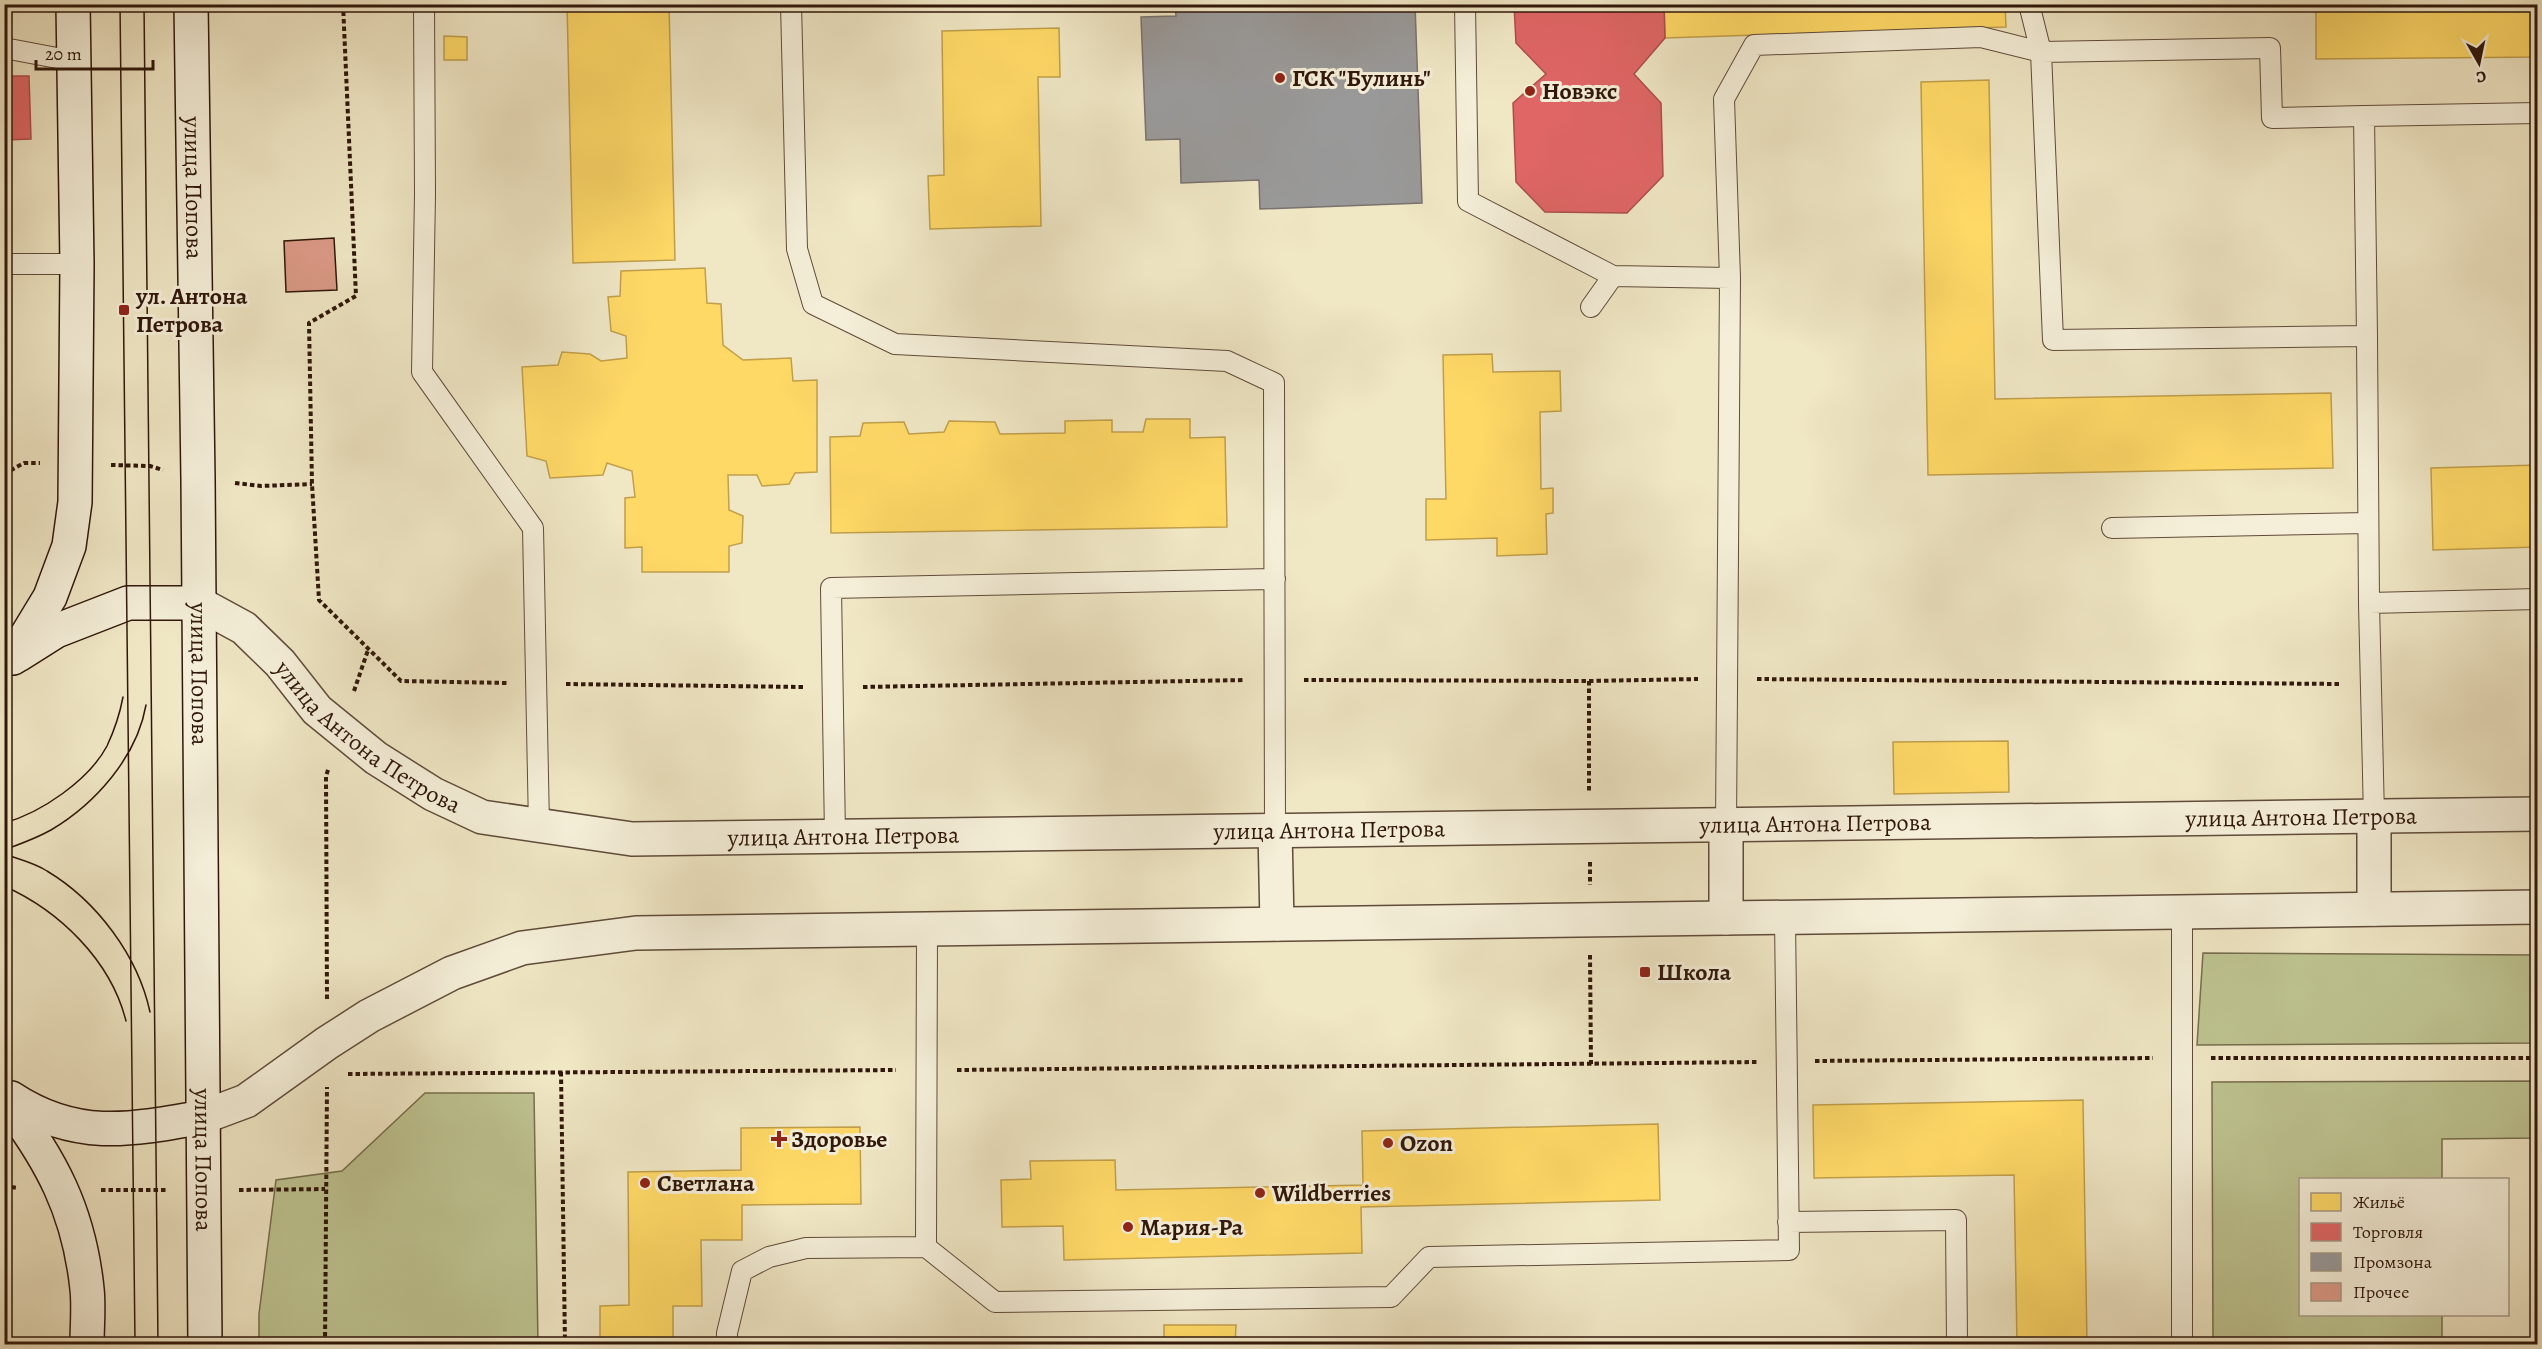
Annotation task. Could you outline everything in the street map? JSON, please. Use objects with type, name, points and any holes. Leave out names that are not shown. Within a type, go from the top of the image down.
[{"type":"street","points":[[9,662],[50,597],[69,546],[75,502],[77,264],[73,4]]},
{"type":"street","name":"улица Попова","points":[[191,4],[198,479],[205,1344]]},
{"type":"street","points":[[9,662],[56,631],[128,603],[198,603]]},
{"type":"street","name":"улица Антона Петрова","points":[[198,603],[244,628],[280,663],[317,710],[376,758],[433,794],[482,817],[632,839],[2538,814]]},
{"type":"street","points":[[2374,817],[2374,909]]},
{"type":"street","points":[[1726,826],[1726,918]]},
{"type":"street","points":[[1275,830],[1277,924]]},
{"type":"street","points":[[4,1096],[31,1111],[68,1125],[101,1129],[203,1117],[246,1101],[369,1016],[452,973],[522,948],[636,933],[2538,907]]},
{"type":"street","points":[[4,1096],[37,1140],[60,1182],[76,1226],[87,1289],[87,1344]]},
{"type":"lane","points":[[424,4],[425,194],[422,372],[533,528],[539,826]]},
{"type":"lane","points":[[791,4],[797,249],[813,304],[895,344],[1227,361],[1274,383],[1275,830]]},
{"type":"lane","points":[[1465,4],[1468,201],[1613,276],[1730,278]]},
{"type":"lane","points":[[2029,4],[2041,52],[2053,340],[2367,336]]},
{"type":"lane","points":[[1726,826],[1730,278],[1724,99],[1754,45],[1981,37],[2041,52],[2270,48],[2272,118],[2538,113]]},
{"type":"lane","points":[[4,48],[73,61]]},
{"type":"lane","points":[[2364,116],[2369,603],[2374,817]]},
{"type":"lane","points":[[4,264],[77,264]]},
{"type":"lane","points":[[1591,307],[1613,276]]},
{"type":"lane","points":[[2112,528],[2368,524]]},
{"type":"lane","points":[[835,836],[831,588],[1275,579]]},
{"type":"lane","points":[[2369,603],[2538,599]]},
{"type":"lane","points":[[2182,912],[2182,1344]]},
{"type":"lane","points":[[727,1344],[727,1333],[742,1271],[769,1257],[806,1248],[926,1247],[995,1302],[1391,1297],[1429,1257],[1789,1250],[1785,918]]},
{"type":"lane","points":[[926,1247],[927,929]]},
{"type":"lane","points":[[1788,1222],[1956,1220],[1957,1344]]},
{"type":"path","points":[[4,474],[24,463],[150,466],[198,479],[261,486],[312,484],[309,323],[356,296],[343,4]]},
{"type":"path","points":[[325,1344],[326,776],[368,650]]},
{"type":"path","points":[[1589,681],[1591,1064]]},
{"type":"path","points":[[327,1075],[2182,1058],[2538,1058]]},
{"type":"path","points":[[561,1072],[565,1344]]},
{"type":"green space","points":[[2203,953],[2537,955],[2537,1043],[2197,1045]]},
{"type":"green space","points":[[2537,1081],[2537,1138],[2442,1139],[2442,1178],[2299,1178],[2299,1316],[2442,1316],[2442,1344],[2213,1344],[2212,1082]]},
{"type":"green space","points":[[425,1093],[534,1093],[538,1344],[259,1344],[259,1314],[276,1180],[342,1171]]},
{"type":"building: Жильё","points":[[567,4],[669,4],[675,260],[573,263]]},
{"type":"building: Жильё","points":[[1664,4],[2005,4],[2006,27],[1665,38]]},
{"type":"building: Жильё","points":[[2316,4],[2538,4],[2538,57],[2316,59]]},
{"type":"building: Жильё","points":[[1059,28],[1060,77],[1038,77],[1041,226],[930,229],[928,176],[944,175],[942,31]]},
{"type":"building: Жильё","points":[[444,36],[467,37],[467,60],[444,60]]},
{"type":"building: Жильё","points":[[1989,80],[1995,399],[2331,393],[2333,468],[1928,475],[1921,82]]},
{"type":"building: Жильё","points":[[705,268],[707,303],[721,304],[723,345],[743,360],[791,358],[793,381],[817,380],[817,472],[795,473],[789,484],[762,486],[757,475],[728,475],[729,510],[743,516],[742,543],[729,546],[729,572],[642,572],[642,547],[625,548],[625,498],[635,497],[632,471],[607,463],[603,475],[550,478],[546,461],[527,456],[522,367],[558,365],[562,352],[590,354],[601,361],[627,358],[626,336],[611,331],[608,297],[620,296],[621,271]]},
{"type":"building: Жильё","points":[[1492,354],[1493,372],[1560,371],[1561,411],[1540,412],[1541,489],[1553,488],[1553,513],[1546,514],[1547,554],[1497,556],[1497,538],[1426,540],[1426,499],[1446,499],[1443,355]]},
{"type":"building: Жильё","points":[[1146,419],[1190,419],[1190,438],[1225,437],[1227,527],[831,533],[830,437],[860,436],[863,423],[904,422],[909,434],[944,432],[949,421],[995,422],[1000,434],[1065,433],[1065,421],[1112,420],[1112,432],[1143,432]]},
{"type":"building: Жильё","points":[[2538,465],[2538,547],[2433,550],[2431,468]]},
{"type":"building: Жильё","points":[[2008,741],[2009,792],[1894,794],[1893,742]]},
{"type":"building: Жильё","points":[[2083,1100],[2087,1344],[2017,1344],[2014,1175],[1814,1178],[1813,1105]]},
{"type":"building: Жильё","points":[[1658,1124],[1660,1200],[1361,1207],[1362,1253],[1064,1260],[1063,1226],[1002,1227],[1001,1180],[1031,1179],[1030,1161],[1115,1160],[1116,1190],[1363,1185],[1362,1131]]},
{"type":"building: Жильё","points":[[860,1127],[861,1204],[742,1205],[742,1240],[701,1240],[702,1306],[673,1306],[673,1344],[600,1344],[600,1306],[629,1305],[628,1172],[741,1170],[741,1128]]},
{"type":"building: Жильё","points":[[1164,1325],[1236,1325],[1235,1344],[1164,1344]]},
{"type":"building: Торговля","points":[[1514,4],[1664,4],[1665,38],[1634,74],[1661,103],[1663,176],[1627,213],[1545,212],[1516,182],[1513,103],[1546,74],[1516,43]]},
{"type":"building: Торговля","points":[[4,76],[29,76],[31,139],[4,140]]},
{"type":"building: Промзона","name":"ГСК \"Булинь\"","points":[[1175,4],[1415,4],[1422,203],[1260,209],[1259,180],[1181,183],[1180,139],[1146,140],[1141,17],[1176,16]]},
{"type":"building: Прочее","points":[[334,238],[337,290],[286,292],[284,241]]},
{"type":"tram line","points":[[120,4],[135,1344]]},
{"type":"tram line","points":[[144,4],[158,1344]]},
{"type":"tram line","points":[[4,823],[33,812],[63,794],[89,771],[107,746],[123,697]]},
{"type":"tram line","points":[[4,850],[51,830],[98,793],[124,761],[134,743],[146,705]]},
{"type":"tram line","points":[[4,854],[32,863],[47,871],[65,883],[98,914],[113,932],[136,971],[150,1012]]},
{"type":"tram line","points":[[4,886],[45,909],[80,940],[108,978],[119,999],[126,1021]]},
{"type":"place","name":"ГСК \"Булинь\"","points":[[1280,78]]},
{"type":"place","name":"Новэкс","points":[[1530,91]]},
{"type":"place","name":"ул. Антона Петрова","points":[[124,310]]},
{"type":"place","name":"Школа","points":[[1645,972]]},
{"type":"place","name":"Здоровье","points":[[779,1139]]},
{"type":"place","name":"Ozon","points":[[1388,1143]]},
{"type":"place","name":"Светлана","points":[[645,1183]]},
{"type":"place","name":"Wildberries","points":[[1260,1193]]},
{"type":"place","name":"Мария-Ра","points":[[1128,1227]]}]
